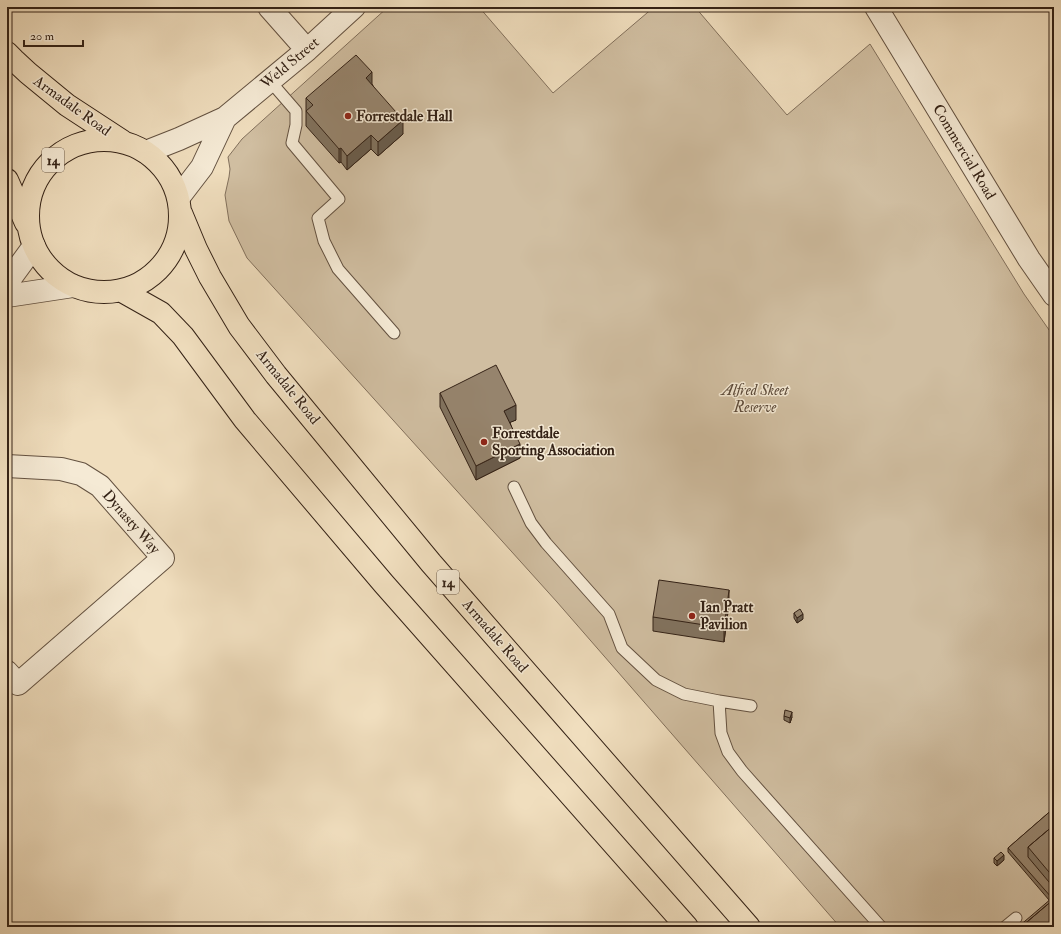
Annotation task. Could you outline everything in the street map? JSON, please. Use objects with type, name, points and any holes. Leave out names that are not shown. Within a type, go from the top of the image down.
[{"type":"highway","name":"Armadale Road","points":[[7,53],[28,73],[67,105],[122,141]]},
{"type":"highway","name":"14","points":[[31,237],[30,198],[42,171],[64,150],[92,140],[122,141],[146,152],[167,171],[180,205]]},
{"type":"highway","points":[[7,180],[31,237],[50,270],[73,286],[95,292],[122,291],[146,281],[166,262],[178,239],[180,205]]},
{"type":"highway","name":"Armadale Road","points":[[180,205],[196,249],[210,277],[239,326],[276,375],[431,563],[749,927]]},
{"type":"highway","points":[[122,291],[161,313],[183,336],[245,420],[384,584],[687,927]]},
{"type":"street","points":[[269,7],[307,50]]},
{"type":"street","name":"Weld Street","points":[[146,152],[225,118],[307,50],[354,7]]},
{"type":"street","name":"Commercial Road","points":[[876,7],[1021,246],[1054,295]]},
{"type":"street","name":"Weld Street","points":[[180,205],[202,166],[225,118]]},
{"type":"street","points":[[7,283],[31,237]]},
{"type":"street","points":[[7,296],[73,286]]},
{"type":"street","name":"Dynasty Way","points":[[7,466],[61,469],[81,474],[100,486],[162,558],[12,678]]},
{"type":"lane","points":[[270,81],[296,111],[296,125],[292,143],[339,199],[318,218],[324,241],[338,269],[394,333]]},
{"type":"lane","points":[[514,487],[531,524],[608,614],[622,648],[656,680],[684,694],[719,702],[751,706]]},
{"type":"lane","points":[[719,702],[721,733],[728,752],[742,771],[881,927]]},
{"type":"lane","points":[[1005,927],[1016,918]]},
{"type":"green space","name":"Alfred Skeet Reserve","points":[[388,7],[479,7],[553,93],[654,7],[695,7],[787,115],[870,44],[1024,294],[1054,337],[1054,927],[840,927],[557,602],[247,258],[229,221],[225,195],[230,169],[228,157],[242,139]]},
{"type":"building","name":"Forrestdale Hall","points":[[356,55],[372,72],[366,78],[403,120],[378,142],[371,135],[347,156],[306,111],[313,105],[306,98]]},
{"type":"building","name":"Forrestdale Sporting Association","points":[[496,365],[516,405],[504,411],[520,444],[476,466],[440,393]]},
{"type":"building","name":"Ian Pratt Pavilion","points":[[659,580],[729,590],[724,628],[653,617]]},
{"type":"building","points":[[800,609],[803,614],[797,618],[794,613]]},
{"type":"building","points":[[785,710],[792,712],[790,718],[784,716]]},
{"type":"building","points":[[1054,808],[1054,825],[1028,847],[1028,857],[1054,888],[1054,899],[1021,927],[1018,927],[1052,898],[1008,848]]},
{"type":"building","points":[[1054,825],[1054,878],[1028,847]]},
{"type":"building","points":[[1001,852],[1004,855],[997,861],[994,858]]},
{"type":"building","points":[[1054,899],[1054,927],[1021,927]]},
{"type":"place","name":"Forrestdale Hall","points":[[348,116]]},
{"type":"place","name":"Forrestdale Sporting Association","points":[[484,442]]},
{"type":"place","name":"Ian Pratt Pavilion","points":[[692,616]]}]
